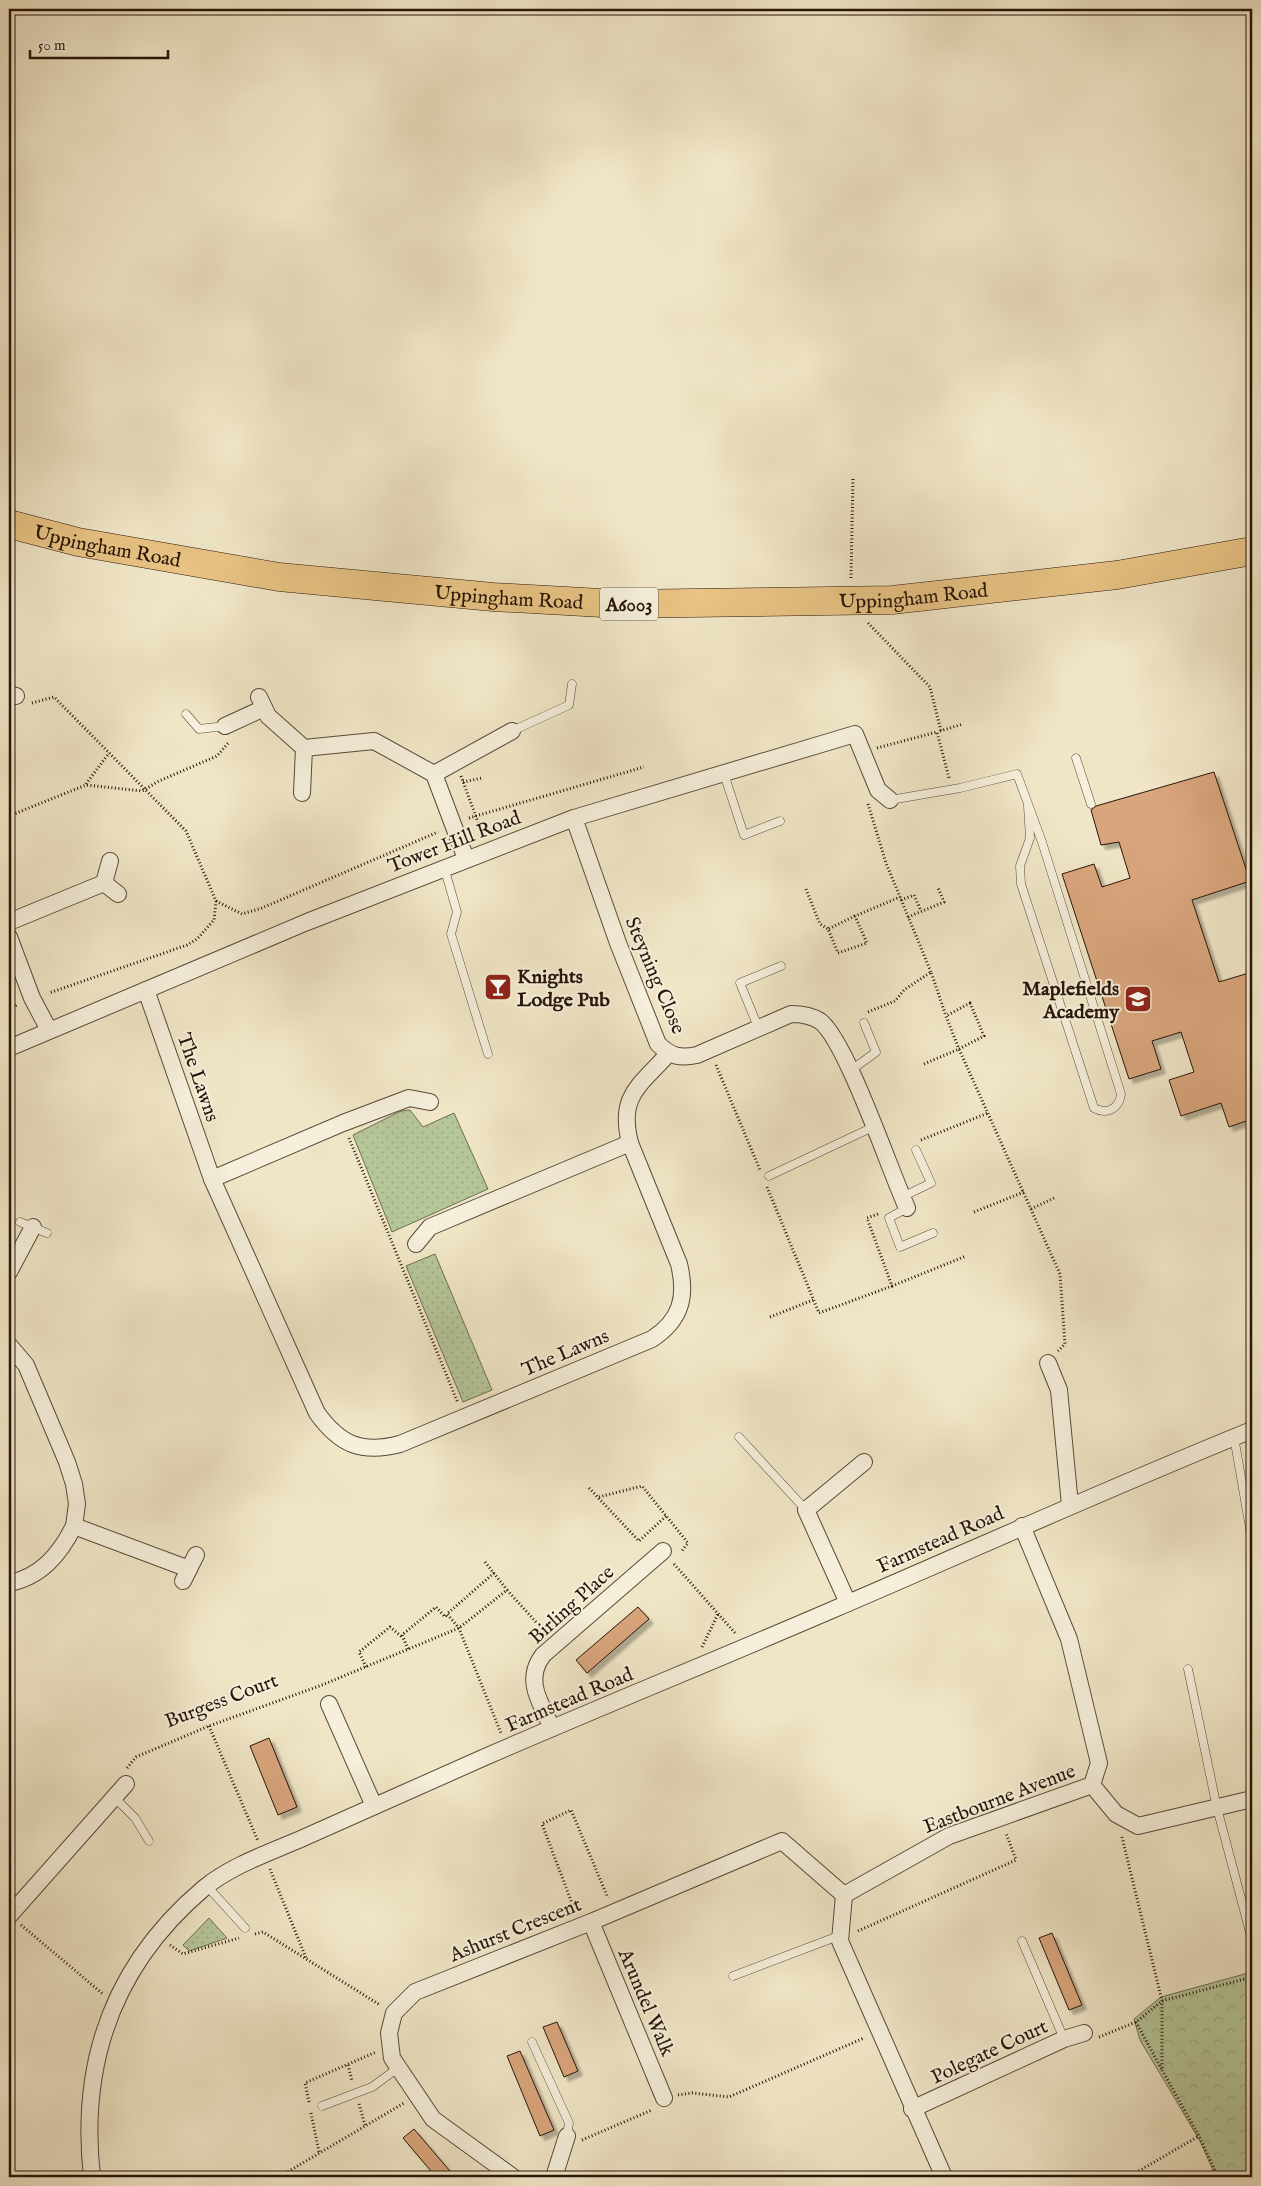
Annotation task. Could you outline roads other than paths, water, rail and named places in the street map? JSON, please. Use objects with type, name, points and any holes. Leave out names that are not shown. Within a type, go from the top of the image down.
[{"type":"highway","name":"Uppingham Road","points":[[9,524],[78,542],[279,576],[483,596],[620,604],[892,600],[1117,575],[1252,551]]},
{"type":"street","points":[[225,726],[262,702],[268,716],[304,748],[374,741],[434,774],[466,859]]},
{"type":"street","points":[[434,774],[512,731]]},
{"type":"street","name":"Tower Hill Road","points":[[9,1048],[444,867],[574,818],[855,734],[878,790],[890,800]]},
{"type":"street","points":[[302,793],[304,748]]},
{"type":"street","name":"Steyning Close","points":[[574,818],[618,943],[658,1044],[668,1054],[682,1058],[710,1049],[791,1014],[799,1014],[820,1021],[829,1031],[850,1071],[904,1202]]},
{"type":"street","points":[[104,883],[110,861]]},
{"type":"street","points":[[104,883],[118,894]]},
{"type":"street","points":[[9,922],[104,883]]},
{"type":"street","points":[[9,936],[32,998],[49,1030]]},
{"type":"street","name":"The Lawns","points":[[146,990],[212,1179],[317,1413],[329,1430],[345,1442],[367,1448],[382,1448],[400,1444],[652,1339],[668,1326],[677,1313],[683,1298],[684,1283],[679,1264],[630,1143],[625,1126],[626,1106],[634,1089],[668,1054]]},
{"type":"street","points":[[212,1179],[343,1123],[409,1098],[430,1102]]},
{"type":"street","points":[[416,1244],[430,1227],[630,1143]]},
{"type":"street","points":[[9,1272],[33,1227]]},
{"type":"street","points":[[9,1345],[26,1365],[67,1462],[74,1484],[77,1504],[74,1526],[54,1559],[28,1577],[9,1583]]},
{"type":"street","points":[[1048,1363],[1059,1390],[1070,1505]]},
{"type":"street","name":"Farmstead Road","points":[[92,2177],[90,2120],[99,2043],[116,2001],[132,1970],[157,1936],[207,1886],[264,1855],[552,1728],[742,1649],[1070,1505],[1252,1430]]},
{"type":"street","points":[[848,1603],[806,1510],[864,1462]]},
{"type":"street","points":[[74,1526],[190,1568]]},
{"type":"street","name":"Eastbourne Avenue","points":[[844,1895],[949,1836],[1092,1785],[1099,1763],[1069,1639],[1022,1526]]},
{"type":"street","name":"Birling Place","points":[[552,1728],[533,1681],[535,1666],[556,1644],[663,1552]]},
{"type":"street","points":[[329,1704],[374,1806]]},
{"type":"street","points":[[9,1915],[126,1784]]},
{"type":"street","points":[[1092,1785],[1116,1814],[1138,1826],[1252,1799]]},
{"type":"street","name":"Ashurst Crescent","points":[[398,2068],[392,2058],[389,2033],[394,2013],[414,1992],[586,1924],[782,1841],[844,1895]]},
{"type":"street","points":[[844,1895],[841,1938],[878,2031],[944,2177]]},
{"type":"street","name":"Arundel Walk","points":[[586,1924],[664,2098]]},
{"type":"street","name":"Polegate Court","points":[[912,2109],[1064,2039],[1084,2033]]},
{"type":"street","points":[[398,2068],[433,2119],[511,2177]]},
{"type":"street","points":[[554,2177],[567,2136]]},
{"type":"lane","points":[[512,731],[569,705],[572,684]]},
{"type":"lane","points":[[186,714],[199,729],[225,726]]},
{"type":"lane","points":[[1076,758],[1091,804]]},
{"type":"lane","points":[[724,774],[744,835],[780,821]]},
{"type":"lane","points":[[890,800],[960,788],[1017,774],[1042,842],[1121,1094],[1120,1102],[1112,1110],[1101,1112],[1094,1108],[1021,884],[1020,866],[1030,838],[1028,806]]},
{"type":"lane","points":[[444,867],[457,912],[451,934],[488,1054]]},
{"type":"lane","points":[[758,1027],[740,983],[781,966]]},
{"type":"lane","points":[[850,1071],[876,1052],[862,1019]]},
{"type":"lane","points":[[770,1176],[873,1128]]},
{"type":"lane","points":[[916,1150],[930,1183],[904,1202],[889,1218],[900,1247],[933,1233]]},
{"type":"lane","points":[[739,1437],[806,1510]]},
{"type":"lane","points":[[1234,1438],[1252,1540]]},
{"type":"lane","points":[[1188,1669],[1217,1808],[1252,1940]]},
{"type":"lane","points":[[114,1798],[135,1818],[149,1841]]},
{"type":"lane","points":[[207,1886],[245,1928]]},
{"type":"lane","points":[[733,1976],[841,1938]]},
{"type":"lane","points":[[1022,1941],[1064,2039]]},
{"type":"lane","points":[[532,2042],[569,2122],[567,2136]]},
{"type":"lane","points":[[322,2106],[372,2087],[398,2068]]},
{"type":"place","name":"Knights Lodge Pub","points":[[498,987]]},
{"type":"place","name":"Maplefields Academy","points":[[1138,999]]}]
